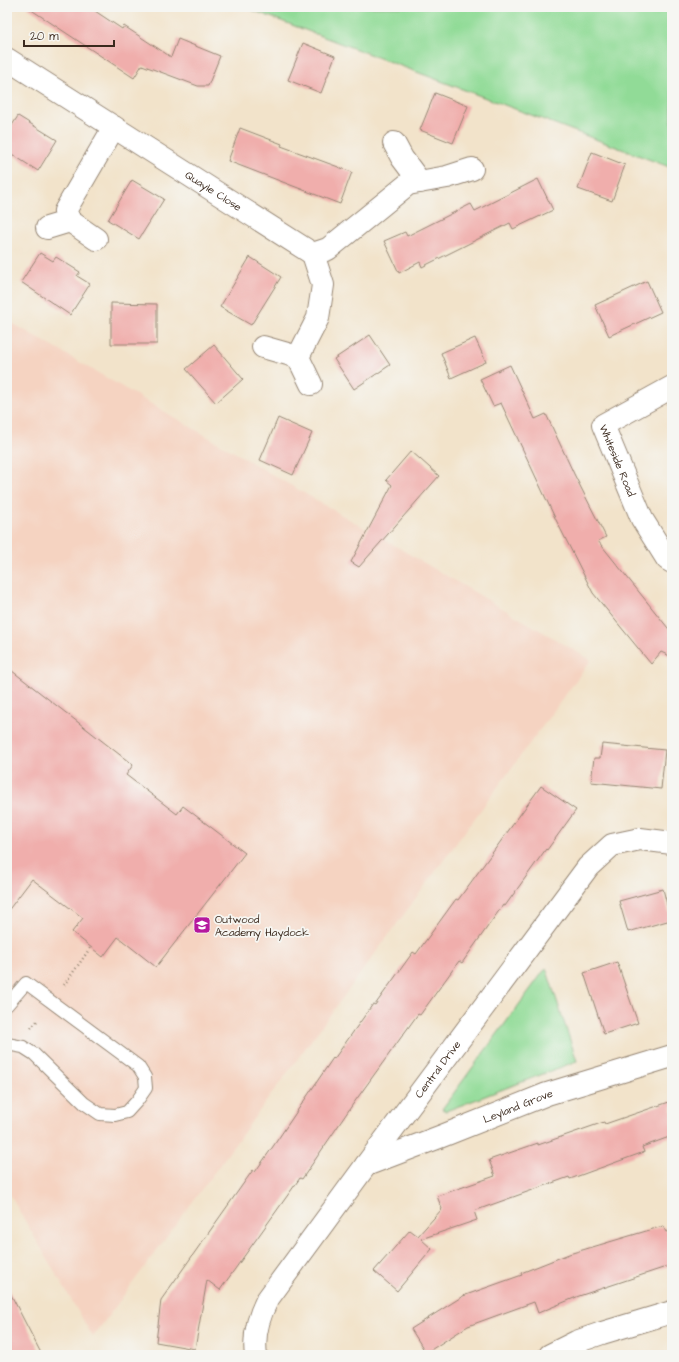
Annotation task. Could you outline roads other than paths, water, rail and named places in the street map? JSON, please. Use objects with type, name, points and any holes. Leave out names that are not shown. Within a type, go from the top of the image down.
[{"type":"street","name":"Quayle Close","points":[[7,59],[313,254]]},
{"type":"street","points":[[96,240],[70,221],[65,211],[114,127]]},
{"type":"street","points":[[394,143],[402,158],[420,182]]},
{"type":"street","points":[[298,357],[318,318],[323,285],[313,254],[328,250],[408,184],[447,177],[472,169]]},
{"type":"street","points":[[47,228],[70,221]]},
{"type":"street","points":[[263,347],[298,357],[311,384]]},
{"type":"street","name":"Whiteside Road","points":[[672,387],[603,425],[642,519],[667,559],[672,562]]},
{"type":"street","name":"Central Drive","points":[[256,1355],[256,1333],[259,1317],[267,1300],[588,867],[612,845],[640,839],[672,842]]},
{"type":"street","name":"Leyland Grove","points":[[366,1165],[547,1094],[672,1056]]},
{"type":"street","points":[[550,1355],[576,1342],[672,1312]]},
{"type":"lane","points":[[7,1005],[26,983],[138,1066],[145,1078],[146,1088],[127,1112],[115,1115],[100,1114],[84,1103],[34,1054],[23,1048],[7,1044]]},
{"type":"place","name":"Outwood Academy Haydock","points":[[202,925]]}]
